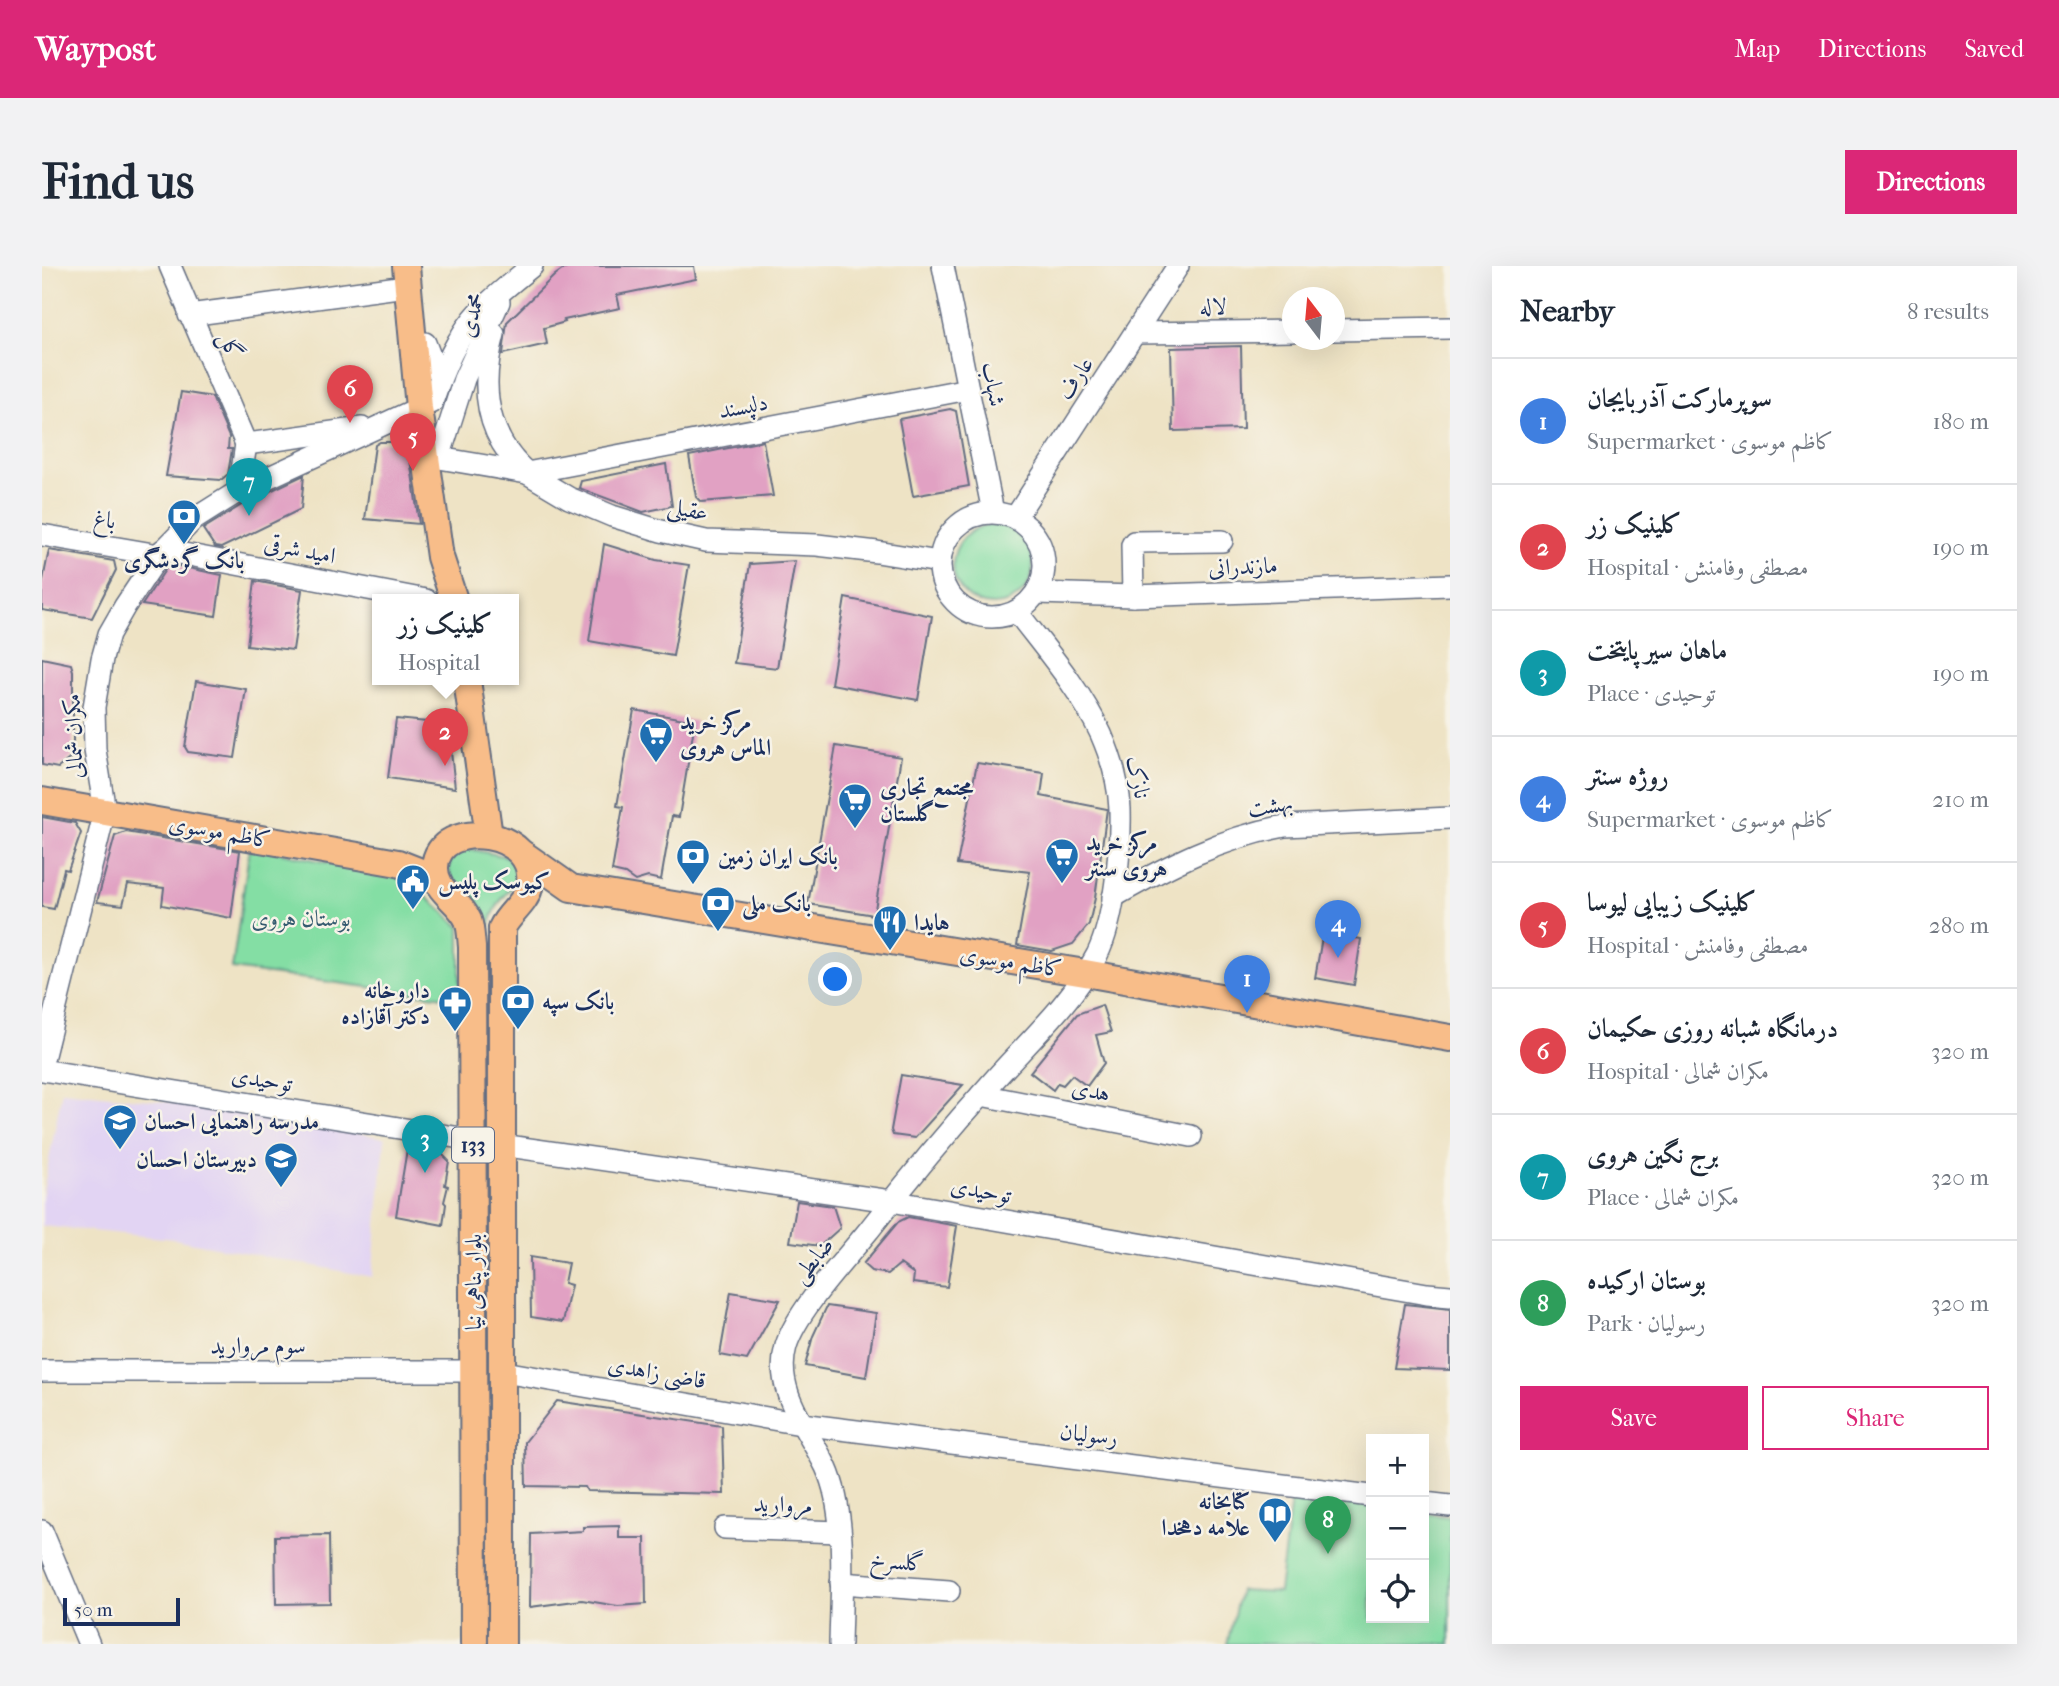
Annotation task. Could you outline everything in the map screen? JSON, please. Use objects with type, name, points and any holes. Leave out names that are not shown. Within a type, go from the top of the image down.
[{"type":"main road","points":[[409,273],[425,343],[425,405],[439,458],[455,556],[455,594]]},
{"type":"main road","points":[[409,273],[440,557],[453,594]]},
{"type":"main road","points":[[468,685],[489,836]]},
{"type":"main road","name":"کاظم موسوی","points":[[42,801],[398,863],[426,874],[437,882]]},
{"type":"main road","points":[[398,863],[470,834],[507,842],[524,855]]},
{"type":"main road","points":[[437,882],[435,865],[440,852],[451,841]]},
{"type":"main road","name":"کاظم موسوی","points":[[524,855],[571,888],[1085,973],[1450,1038]]},
{"type":"main road","name":"بلوار پناهی نیا","points":[[502,1644],[502,928],[528,889],[529,872],[524,855]]},
{"type":"main road","name":"بلوار پناهی نیا","points":[[437,882],[468,920],[473,964],[474,1644]]},
{"type":"main road","points":[[474,1371],[504,1373]]},
{"type":"street","name":"گل","points":[[170,266],[246,444]]},
{"type":"street","points":[[425,405],[460,339],[480,311],[531,266]]},
{"type":"street","name":"شهاب","points":[[943,266],[993,513]]},
{"type":"street","name":"عارف","points":[[1015,518],[1178,266]]},
{"type":"street","points":[[189,315],[409,273]]},
{"type":"street","name":"محمدی","points":[[439,458],[464,379],[505,288]]},
{"type":"street","name":"محمدی","points":[[505,288],[488,353],[485,379],[487,400],[512,460],[527,473]]},
{"type":"street","points":[[1345,330],[1450,328]]},
{"type":"street","name":"لاله","points":[[1135,333],[1282,331]]},
{"type":"street","points":[[425,343],[433,364],[441,375]]},
{"type":"street","name":"دلپسند","points":[[527,473],[968,390]]},
{"type":"street","name":"مکران شمالی","points":[[105,811],[97,771],[94,730],[97,679],[109,634],[161,552],[193,520],[239,492],[425,405]]},
{"type":"street","points":[[239,492],[246,444],[385,425]]},
{"type":"street","name":"عقیلی","points":[[439,458],[527,473],[569,498],[612,516],[706,541],[817,545],[939,562]]},
{"type":"street","points":[[993,513],[1015,518],[1029,528],[1040,542],[1045,559],[1044,576],[1037,593],[1030,602],[1007,616],[990,618],[973,615],[959,607],[948,594],[941,579],[939,562],[943,546],[962,522],[977,515],[993,513]]},
{"type":"street","name":"باغ","points":[[42,535],[161,552]]},
{"type":"street","points":[[1133,596],[1134,542],[1222,541]]},
{"type":"street","name":"امید شرقی","points":[[161,552],[393,594]]},
{"type":"street","name":"مازندرانی","points":[[1037,593],[1133,596],[1450,585]]},
{"type":"street","name":"نازک","points":[[1017,611],[1071,681],[1097,726],[1111,759],[1120,807],[1113,897],[1103,942],[1085,973]]},
{"type":"street","points":[[42,1063],[105,811]]},
{"type":"street","name":"بهشت","points":[[1113,897],[1202,849],[1261,831],[1285,826],[1450,818]]},
{"type":"street","name":"ضابطی","points":[[840,1644],[838,1510],[826,1468],[801,1424],[784,1379],[786,1348],[792,1331],[891,1201],[1061,1006],[1085,973]]},
{"type":"street","name":"توحیدی","points":[[42,1070],[473,1140]]},
{"type":"street","name":"هدی","points":[[981,1095],[1191,1136]]},
{"type":"street","name":"توحیدی","points":[[501,1144],[891,1201],[1450,1296]]},
{"type":"street","name":"سوم مروارید","points":[[42,1371],[474,1371]]},
{"type":"street","name":"قاضی زاهدی","points":[[504,1373],[801,1424]]},
{"type":"street","name":"رسولیان","points":[[801,1424],[1366,1495]]},
{"type":"street","points":[[1429,1504],[1450,1506]]},
{"type":"street","name":"مروارید","points":[[725,1528],[840,1532]]},
{"type":"street","points":[[42,1531],[89,1644]]},
{"type":"street","name":"گلسرخ","points":[[841,1583],[949,1591]]},
{"type":"shaded area","points":[[62,1091],[197,1105],[385,1138],[372,1277],[174,1239],[42,1226],[42,1197]]},
{"type":"green space","points":[[993,525],[1008,528],[1021,537],[1030,550],[1033,565],[1030,580],[1021,593],[1008,602],[993,605],[978,602],[965,593],[956,580],[953,565],[956,550],[965,537],[978,528]]},
{"type":"green space","name":"بوستان هروی","points":[[250,846],[408,880],[460,927],[460,999],[232,969]]},
{"type":"green space","points":[[469,849],[508,857],[519,875],[497,907],[486,936],[472,904],[450,873],[451,860],[457,851]]},
{"type":"green space","points":[[483,1017],[490,1017],[490,1318],[487,1320],[484,1319]]},
{"type":"green space","points":[[489,1396],[493,1644],[485,1644],[486,1397]]},
{"type":"green space","points":[[1292,1493],[1366,1504],[1366,1623],[1429,1623],[1429,1514],[1450,1517],[1450,1644],[1227,1644],[1240,1590],[1279,1592]]},
{"type":"building","points":[[568,266],[694,266],[696,279],[617,295],[620,308],[564,320],[565,322],[544,328],[547,344],[503,354],[507,322],[555,275]]},
{"type":"building","points":[[1241,346],[1243,429],[1173,431],[1171,348]]},
{"type":"building","points":[[181,392],[212,397],[229,437],[228,449],[232,449],[228,474],[221,480],[166,476]]},
{"type":"building","points":[[950,409],[956,411],[969,486],[913,496],[899,419]]},
{"type":"building","points":[[763,441],[773,496],[701,502],[696,497],[689,456]]},
{"type":"building","points":[[380,442],[393,442],[409,451],[419,524],[365,519],[375,445]]},
{"type":"building","points":[[666,464],[672,506],[643,512],[579,488],[581,481]]},
{"type":"building","points":[[304,475],[301,509],[221,548],[215,547],[203,529],[245,503]]},
{"type":"building","points":[[604,544],[656,560],[689,565],[673,656],[589,641]]},
{"type":"building","points":[[49,550],[114,561],[116,570],[92,618],[42,610],[42,585]]},
{"type":"building","points":[[795,561],[777,668],[734,663],[750,564]]},
{"type":"building","points":[[169,564],[222,575],[216,616],[142,605]]},
{"type":"building","points":[[255,581],[302,590],[293,650],[247,645]]},
{"type":"building","points":[[845,598],[932,616],[918,700],[831,684]]},
{"type":"building","points":[[42,658],[71,664],[73,671],[73,756],[58,768],[42,765]]},
{"type":"building","points":[[196,681],[246,689],[235,758],[188,752],[185,747]]},
{"type":"building","name":"مرکز خرید الماس هروی","points":[[634,710],[695,721],[679,817],[672,816],[661,880],[648,877],[635,881],[625,874],[612,871],[623,807],[617,806]]},
{"type":"building","points":[[396,719],[448,724],[455,788],[388,778]]},
{"type":"building","name":"مجتمع تجاری گلستان","points":[[836,746],[901,757],[874,915],[808,904]]},
{"type":"building","points":[[977,763],[1044,773],[1041,796],[1107,809],[1089,924],[1073,944],[1052,951],[1017,945],[1030,872],[957,864]]},
{"type":"building","points":[[42,817],[75,823],[81,833],[68,870],[64,869],[54,909],[42,907]]},
{"type":"building","points":[[126,832],[240,851],[231,918],[162,905],[164,888],[128,884],[123,905],[97,902],[115,836]]},
{"type":"building","points":[[1323,932],[1361,939],[1354,985],[1315,978]]},
{"type":"building","points":[[1102,1005],[1111,1032],[1096,1035],[1104,1063],[1087,1086],[1072,1075],[1063,1085],[1058,1083],[1053,1090],[1030,1072],[1077,1014]]},
{"type":"building","points":[[901,1075],[963,1085],[915,1138],[893,1135],[891,1130]]},
{"type":"building","points":[[408,1143],[435,1147],[449,1161],[443,1225],[396,1216]]},
{"type":"building","points":[[797,1201],[833,1206],[840,1228],[820,1246],[790,1242]]},
{"type":"building","points":[[908,1217],[957,1226],[947,1287],[913,1283],[914,1274],[900,1264],[888,1274],[871,1271],[863,1264],[898,1222]]},
{"type":"building","points":[[530,1257],[568,1263],[564,1283],[571,1285],[563,1322],[531,1317]]},
{"type":"building","points":[[731,1292],[780,1300],[747,1360],[720,1355]]},
{"type":"building","points":[[1405,1304],[1450,1309],[1450,1370],[1394,1368]]},
{"type":"building","points":[[827,1306],[876,1313],[866,1377],[805,1366],[813,1336]]},
{"type":"building","points":[[557,1401],[722,1426],[724,1494],[587,1491],[585,1487],[526,1486],[525,1442]]},
{"type":"building","points":[[619,1526],[619,1538],[645,1538],[646,1604],[618,1606],[582,1600],[530,1607],[531,1534],[583,1531],[583,1527]]},
{"type":"building","points":[[329,1535],[330,1603],[276,1604],[275,1536]]},
{"type":"place","name":"درمانگاه شبانه روزی حکیمان","points":[[350,423]]},
{"type":"place","name":"کلینیک زیبایی لیوسا","points":[[413,471]]},
{"type":"place","name":"برج نگین هروی","points":[[249,516]]},
{"type":"place","name":"بانک گردشگری","points":[[184,546]]},
{"type":"place","name":"مرکز خرید الماس هروی","points":[[656,764]]},
{"type":"place","name":"کلینیک زر","points":[[445,766]]},
{"type":"place","name":"مجتمع تجاری گلستان","points":[[855,830]]},
{"type":"place","name":"مرکز خرید هروی سنتر","points":[[1062,885]]},
{"type":"place","name":"بانک ایران زمین","points":[[693,886]]},
{"type":"place","name":"کیوسک پلیس","points":[[413,911]]},
{"type":"place","name":"بانک ملی","points":[[718,933]]},
{"type":"place","name":"هایدا","points":[[890,952]]},
{"type":"place","name":"روژه سنتر","points":[[1338,958]]},
{"type":"place","name":"سوپرمارکت آذربایجان","points":[[1247,1013]]},
{"type":"place","name":"بانک سپه","points":[[518,1031]]},
{"type":"place","name":"داروخانه دکتر آقازاده","points":[[455,1033]]},
{"type":"place","name":"مدرسه راهنمایی احسان","points":[[120,1151]]},
{"type":"place","name":"ماهان سیر پایتخت","points":[[425,1173]]},
{"type":"place","name":"دبیرستان احسان","points":[[281,1189]]},
{"type":"place","name":"کتابخانه علامه دهخدا","points":[[1275,1544]]},
{"type":"place","name":"بوستان ارکیده","points":[[1328,1554]]}]
